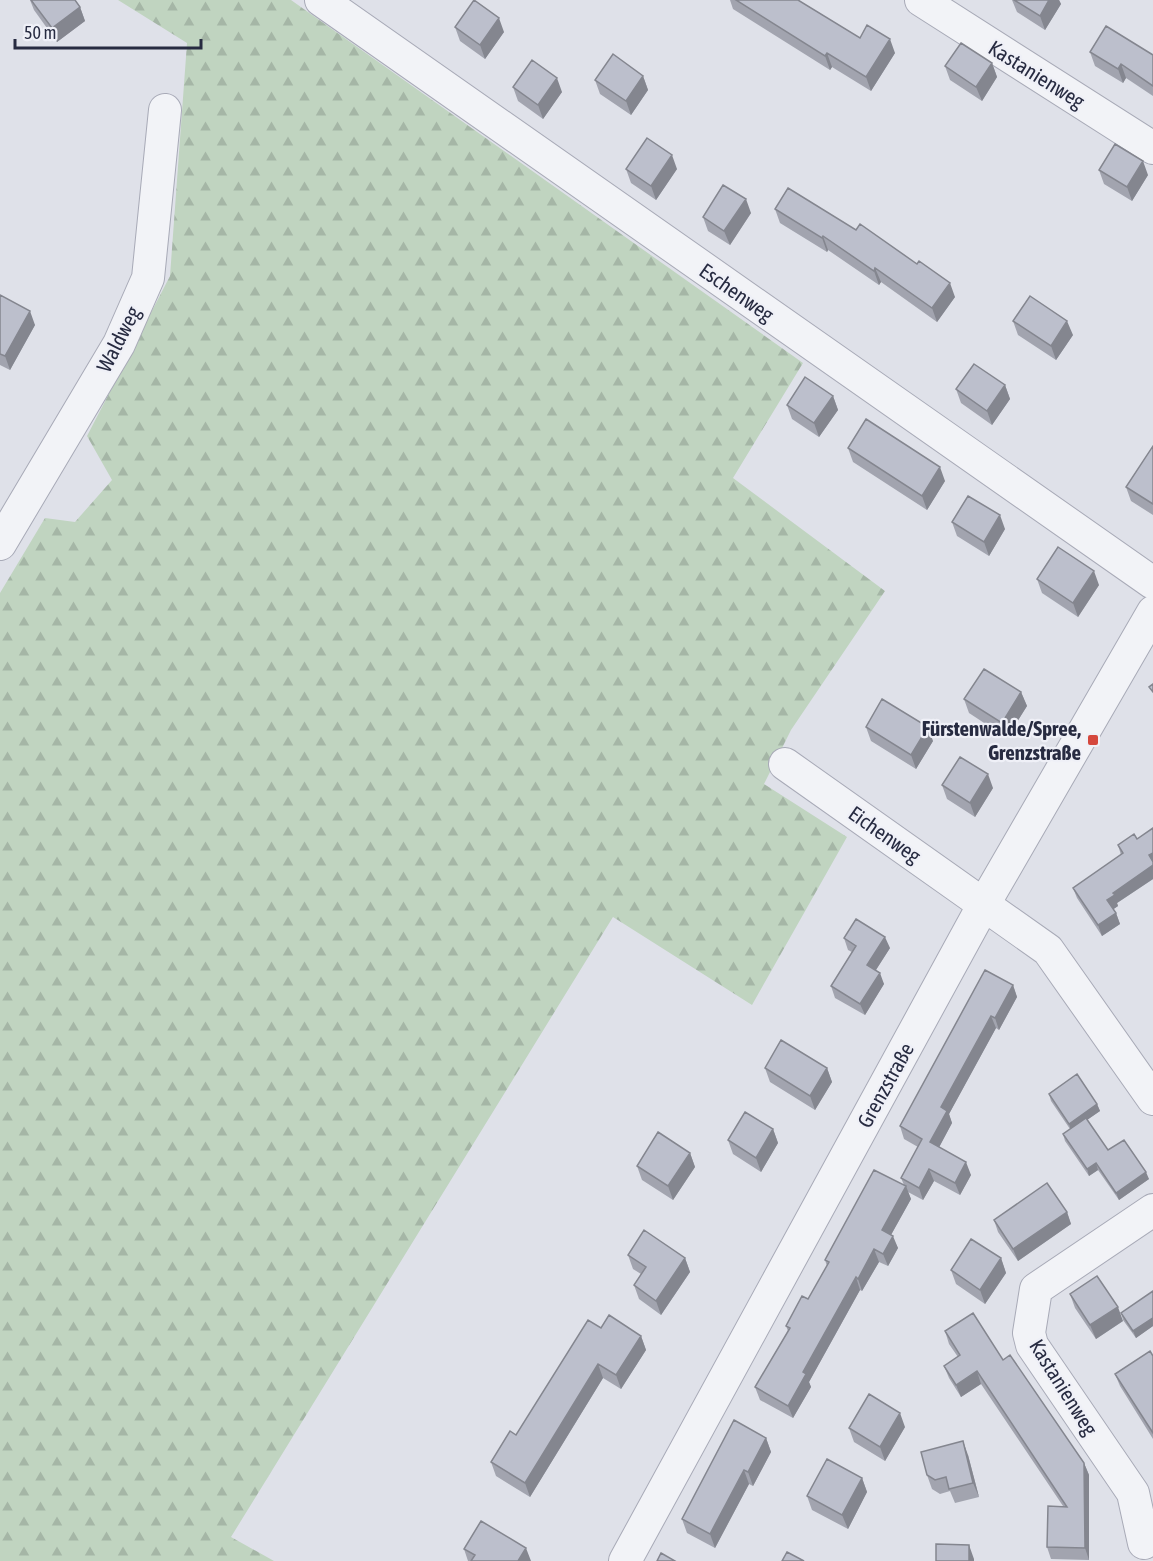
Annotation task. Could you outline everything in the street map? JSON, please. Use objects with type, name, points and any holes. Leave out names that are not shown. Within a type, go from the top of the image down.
[{"type":"street","name":"Eschenweg","points":[[321,0],[1153,583]]},
{"type":"street","name":"Kastanienweg","points":[[921,0],[1153,148]]},
{"type":"street","name":"Waldweg","points":[[0,544],[119,344],[148,278],[165,110]]},
{"type":"street","name":"Grenzstraße","points":[[625,1561],[984,904],[1153,612]]},
{"type":"street","name":"Eichenweg","points":[[785,764],[984,904]]},
{"type":"street","points":[[984,904],[1048,950],[1153,1099]]},
{"type":"street","name":"Kastanienweg","points":[[1144,1543],[1133,1493],[1032,1345],[1029,1333],[1036,1289],[1153,1210]]},
{"type":"green space","points":[[118,0],[291,0],[803,363],[733,478],[885,591],[791,730],[764,784],[847,837],[752,1005],[613,917],[231,1537],[274,1561],[0,1561],[0,593],[45,518],[75,522],[112,480],[87,436],[170,276],[187,43]]},
{"type":"building","points":[[31,0],[75,0],[80,7],[52,28]]},
{"type":"building","points":[[474,0],[499,18],[480,45],[455,27]]},
{"type":"building","points":[[736,0],[798,0],[860,38],[867,25],[890,39],[866,77],[827,53],[825,56]]},
{"type":"building","points":[[1014,0],[1049,0],[1040,16]]},
{"type":"building","points":[[1106,26],[1153,55],[1153,86],[1121,64],[1118,69],[1090,52]]},
{"type":"building","points":[[961,43],[992,63],[976,87],[945,66]]},
{"type":"building","points":[[613,54],[643,76],[626,101],[595,80]]},
{"type":"building","points":[[532,60],[557,78],[538,105],[513,87]]},
{"type":"building","points":[[647,138],[672,155],[651,186],[626,169]]},
{"type":"building","points":[[1115,144],[1143,161],[1127,187],[1099,170]]},
{"type":"building","points":[[723,185],[746,199],[724,231],[703,217]]},
{"type":"building","points":[[788,188],[856,230],[860,224],[917,264],[919,261],[950,283],[932,308],[875,268],[874,271],[823,236],[822,238],[775,209]]},
{"type":"building","points":[[0,295],[30,311],[5,356],[0,354]]},
{"type":"building","points":[[1030,296],[1067,321],[1051,346],[1013,321]]},
{"type":"building","points":[[974,364],[1005,385],[987,411],[956,389]]},
{"type":"building","points":[[805,377],[833,396],[814,423],[787,405]]},
{"type":"building","points":[[866,419],[940,467],[922,496],[848,448]]},
{"type":"building","points":[[1153,446],[1153,504],[1126,487]]},
{"type":"building","points":[[968,496],[1000,515],[984,542],[952,522]]},
{"type":"building","points":[[1058,547],[1094,571],[1073,603],[1037,579]]},
{"type":"building","points":[[984,669],[1021,692],[1002,723],[964,699]]},
{"type":"building","points":[[882,699],[928,727],[911,755],[866,727]]},
{"type":"building","points":[[960,757],[988,774],[970,803],[942,785]]},
{"type":"building","points":[[1153,828],[1153,853],[1149,855],[1153,865],[1113,893],[1115,895],[1107,900],[1116,913],[1098,925],[1073,888],[1123,853],[1118,845],[1134,834],[1137,839]]},
{"type":"building","points":[[856,919],[885,937],[867,965],[880,973],[860,1004],[831,986],[856,946],[844,938]]},
{"type":"building","points":[[985,970],[1013,985],[995,1018],[991,1016],[941,1107],[947,1111],[930,1142],[966,1162],[955,1183],[929,1169],[919,1188],[901,1178],[922,1139],[900,1126]]},
{"type":"building","points":[[781,1040],[827,1068],[810,1096],[765,1068]]},
{"type":"building","points":[[1077,1074],[1097,1104],[1069,1124],[1049,1094]]},
{"type":"building","points":[[745,1112],[773,1129],[756,1158],[728,1140]]},
{"type":"building","points":[[1086,1118],[1108,1150],[1124,1140],[1146,1172],[1116,1193],[1096,1163],[1087,1169],[1063,1134]]},
{"type":"building","points":[[658,1132],[690,1153],[668,1186],[637,1166]]},
{"type":"building","points":[[874,1170],[906,1186],[882,1230],[893,1236],[883,1254],[874,1249],[858,1279],[856,1277],[803,1372],[806,1374],[788,1406],[755,1387],[790,1328],[786,1326],[802,1296],[808,1299],[829,1262],[825,1260]]},
{"type":"building","points":[[1047,1183],[1067,1212],[1013,1249],[994,1220]]},
{"type":"building","points":[[644,1230],[685,1258],[656,1301],[634,1285],[646,1267],[628,1255]]},
{"type":"building","points":[[971,1239],[1001,1258],[980,1290],[951,1270]]},
{"type":"building","points":[[1097,1276],[1118,1307],[1090,1325],[1070,1294]]},
{"type":"building","points":[[1153,1291],[1153,1318],[1133,1331],[1121,1313]]},
{"type":"building","points":[[973,1313],[1003,1360],[1010,1355],[1084,1463],[1085,1548],[1047,1547],[1048,1506],[1067,1507],[977,1371],[956,1385],[944,1366],[960,1355],[945,1331]]},
{"type":"building","points":[[609,1315],[641,1336],[616,1375],[598,1364],[525,1483],[491,1462],[510,1431],[516,1435],[588,1320],[601,1328]]},
{"type":"building","points":[[1150,1351],[1153,1356],[1153,1433],[1115,1374]]},
{"type":"building","points":[[869,1394],[900,1413],[880,1447],[849,1428]]},
{"type":"building","points":[[734,1420],[766,1438],[748,1472],[744,1470],[710,1534],[682,1519]]},
{"type":"building","points":[[963,1441],[973,1483],[949,1489],[946,1477],[935,1480],[927,1475],[921,1452]]},
{"type":"building","points":[[827,1459],[862,1478],[842,1515],[807,1496]]},
{"type":"building","points":[[481,1521],[526,1548],[518,1561],[471,1561],[475,1555],[464,1549]]},
{"type":"building","points":[[936,1544],[969,1545],[969,1561],[936,1561]]},
{"type":"building","points":[[787,1552],[804,1561],[782,1561]]},
{"type":"building","points":[[661,1553],[675,1561],[657,1561]]},
{"type":"place","name":"Fürstenwalde/Spree, Grenzstraße","points":[[1093,740]]}]
